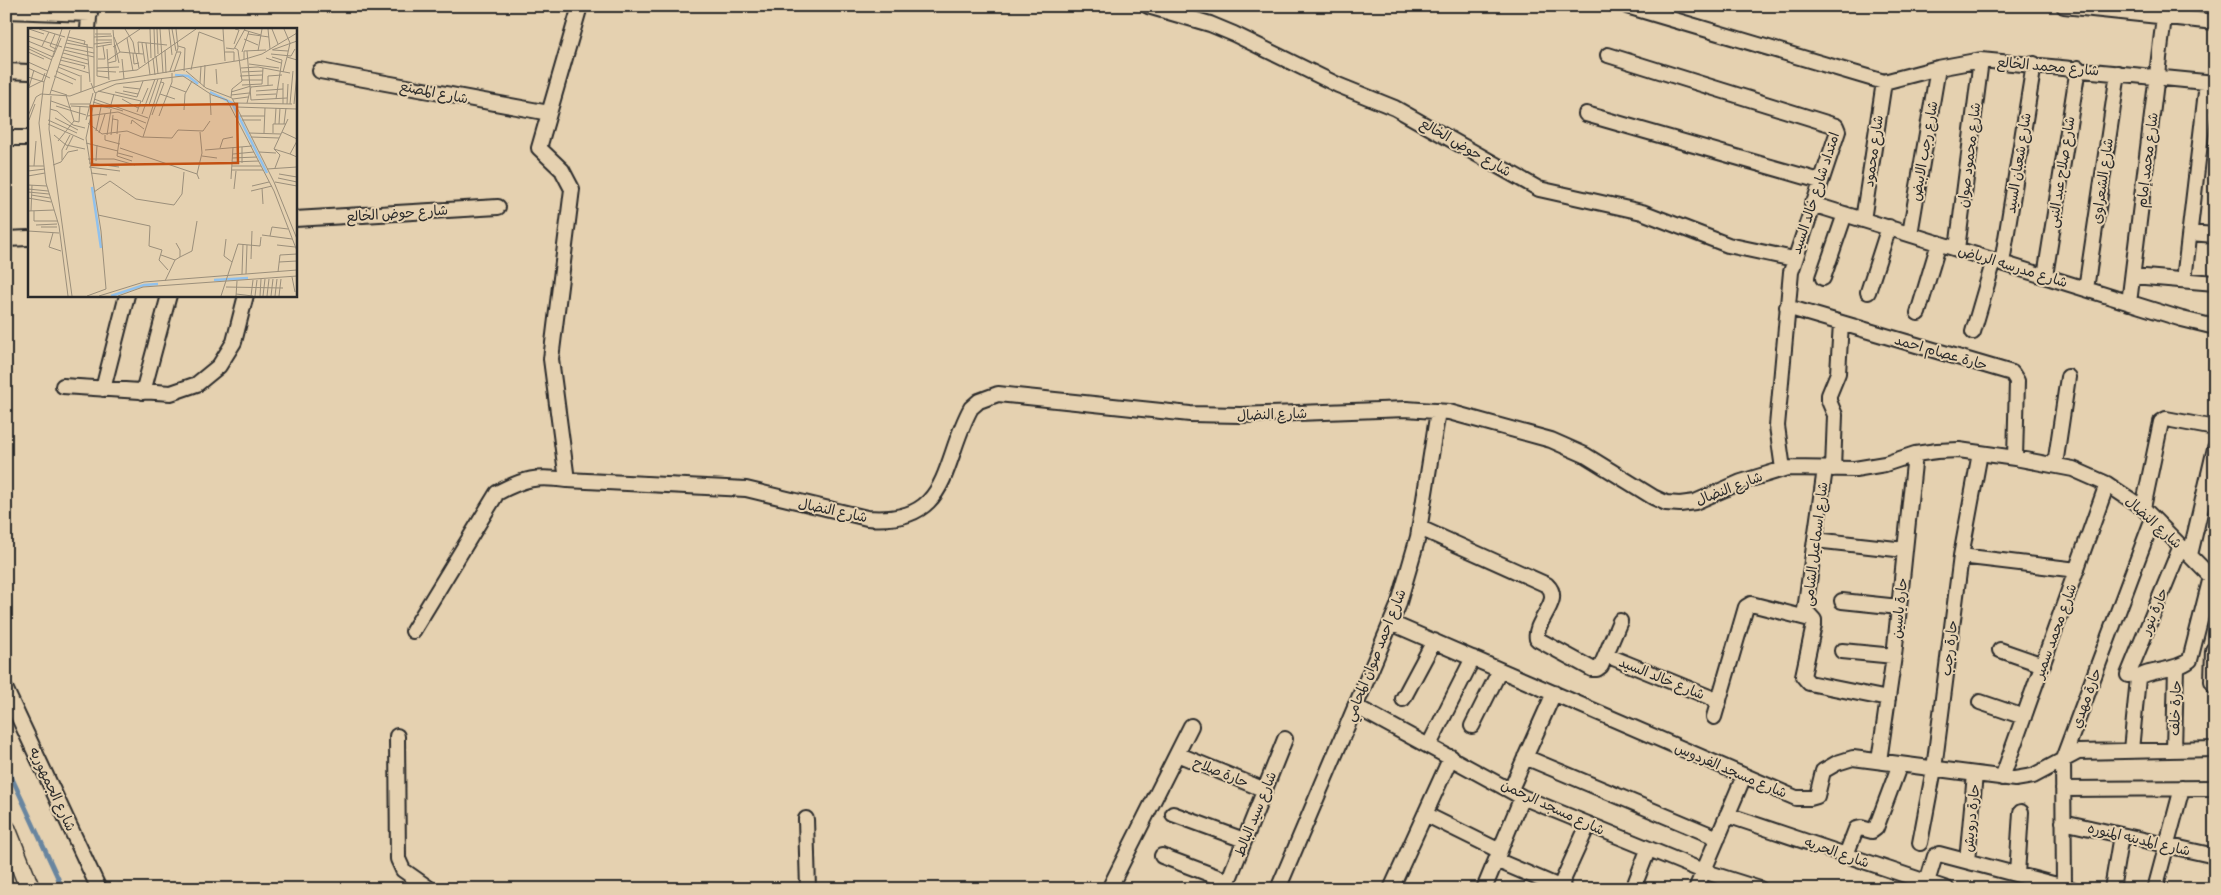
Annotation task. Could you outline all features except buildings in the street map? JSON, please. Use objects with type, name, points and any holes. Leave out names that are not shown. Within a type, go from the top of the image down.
[{"type":"street","points":[[567,480],[551,359],[572,189],[562,170],[539,148],[580,6]]},
{"type":"street","name":"شارع حوض الخالع","points":[[1148,6],[1210,24],[1338,85],[1396,108],[1539,189],[1628,208],[1728,246],[1794,259]]},
{"type":"street","points":[[1626,6],[1884,82]]},
{"type":"street","points":[[2064,6],[2215,22]]},
{"type":"street","points":[[6,11],[90,10],[88,28]]},
{"type":"street","name":"شارع محمد إمام","points":[[2129,303],[2164,17]]},
{"type":"street","name":"امتداد شارع خالد السيد","points":[[1608,55],[1834,124],[1838,131],[1794,259],[1787,307],[1777,426],[1782,469]]},
{"type":"street","name":"شارع محمد الخالع","points":[[1884,82],[1938,68],[1981,60],[2078,68],[2211,83]]},
{"type":"street","name":"شارع محمود صوان","points":[[1957,249],[1981,60]]},
{"type":"street","name":"شارع شعبان السيد","points":[[1973,332],[1998,262],[2034,64]]},
{"type":"street","name":"شارع رجب الابيض","points":[[1910,234],[1938,68]]},
{"type":"street","name":"شارع صلاح عبد النبى","points":[[2045,276],[2078,68]]},
{"type":"street","points":[[6,71],[28,72]]},
{"type":"street","name":"شارع المصنع","points":[[320,71],[549,113]]},
{"type":"street","name":"شارع الشعراوى","points":[[2086,289],[2118,74]]},
{"type":"street","name":"شارع محمود","points":[[1863,220],[1884,82]]},
{"type":"street","points":[[2184,280],[2211,83]]},
{"type":"street","points":[[1586,114],[1820,180]]},
{"type":"street","points":[[6,138],[28,138]]},
{"type":"street","name":"شارع مدرسه الرياض","points":[[1812,204],[2182,320],[2215,327]]},
{"type":"street","name":"شارع حوض الخالع","points":[[296,219],[498,207]]},
{"type":"street","points":[[1823,278],[1845,214]]},
{"type":"street","points":[[1868,292],[1888,227]]},
{"type":"street","points":[[2190,233],[2215,235]]},
{"type":"street","points":[[6,239],[28,238]]},
{"type":"street","points":[[1918,313],[1939,243]]},
{"type":"street","points":[[2132,276],[2215,283]]},
{"type":"street","points":[[103,389],[127,296]]},
{"type":"street","points":[[143,392],[169,296]]},
{"type":"street","points":[[63,386],[171,393],[197,384],[219,366],[234,342],[246,296]]},
{"type":"street","name":"حارة عصام احمد","points":[[1787,307],[2012,373],[2017,381],[2015,458]]},
{"type":"street","name":"شارع اسماعيل الشامى","points":[[1841,323],[1838,372],[1829,395],[1835,415],[1829,469],[1815,540],[1806,610],[1814,620],[1814,625],[1804,672],[1807,681],[1888,699]]},
{"type":"street","points":[[2055,465],[2068,378]]},
{"type":"street","name":"شارع النضال","points":[[413,631],[497,493],[519,482],[543,477],[567,480],[746,489],[867,518],[884,519],[900,517],[916,510],[929,501],[939,489],[971,408],[978,400],[998,394],[1190,414],[1240,415],[1406,409],[1449,412],[1551,440],[1585,455],[1653,497],[1666,503],[1680,504],[1694,502],[1741,482],[1782,469],[1855,468],[1885,464],[1915,454],[1937,450],[2015,458],[2073,469],[2107,484],[2148,513],[2213,579]]},
{"type":"street","name":"شارع احمد صوان المحامي","points":[[1278,889],[1398,606],[1420,528],[1438,412]]},
{"type":"street","name":"حارة مهدي","points":[[2068,888],[2063,822],[2063,759],[2148,513],[2160,424],[2162,420],[2215,428]]},
{"type":"street","name":"حارة بنور","points":[[2128,675],[2210,494],[2215,448]]},
{"type":"street","name":"حارة رجب","points":[[1920,843],[1934,769],[1961,556],[1980,453]]},
{"type":"street","name":"حارة ياسين","points":[[1879,761],[1894,656],[1915,454]]},
{"type":"street","name":"شارع محمد سمير","points":[[2002,778],[2107,484]]},
{"type":"street","points":[[1420,528],[1550,588],[1552,598],[1536,637],[1539,641],[1592,669],[1597,669],[1601,666],[1620,621]]},
{"type":"street","points":[[1815,540],[1905,550]]},
{"type":"street","points":[[1961,556],[2076,570]]},
{"type":"street","points":[[2131,750],[2138,678],[2141,675],[2188,662],[2213,579]]},
{"type":"street","points":[[1842,601],[1899,607]]},
{"type":"street","points":[[1714,717],[1746,606],[1751,604],[1814,620]]},
{"type":"street","name":"شارع مسجد الفردوس","points":[[1391,622],[1744,776],[1803,799],[1816,796],[1823,772],[1837,763],[1853,758],[2015,779],[2033,776],[2078,752],[2215,749]]},
{"type":"street","points":[[1403,699],[1434,641]]},
{"type":"street","points":[[1842,650],[1894,656]]},
{"type":"street","points":[[2000,650],[2043,665]]},
{"type":"street","points":[[2213,650],[2212,683],[2215,687]]},
{"type":"street","name":"شارع خالد السيد","points":[[1606,655],[1719,701]]},
{"type":"street","points":[[1429,745],[1473,658]]},
{"type":"street","name":"حارة خلف","points":[[2174,750],[2176,666]]},
{"type":"street","points":[[1472,726],[1500,670]]},
{"type":"street","name":"شارع الجمهوريه","points":[[6,690],[100,889]]},
{"type":"street","points":[[1484,889],[1498,855],[1517,793],[1525,757],[1554,693]]},
{"type":"street","points":[[1980,702],[2024,717]]},
{"type":"street","name":"شارع مسجد الرحمن","points":[[1355,706],[1517,793],[1588,825],[1703,872],[1760,889]]},
{"type":"street","points":[[1111,888],[1191,726]]},
{"type":"street","points":[[397,736],[398,859],[403,870],[430,889]]},
{"type":"street","name":"شارع سيد البالط","points":[[1226,885],[1285,739]]},
{"type":"street","name":"حارة صلاح","points":[[1177,754],[1265,790]]},
{"type":"street","points":[[1391,889],[1451,757]]},
{"type":"street","points":[[1525,757],[1718,838]]},
{"type":"street","points":[[1846,855],[1856,829],[1861,828],[1872,831],[1876,828],[1900,764]]},
{"type":"street","name":"حارة درويش","points":[[1966,861],[1975,774]]},
{"type":"street","points":[[1696,889],[1744,776]]},
{"type":"street","points":[[2154,889],[2182,788]]},
{"type":"street","points":[[2063,789],[2215,788]]},
{"type":"street","points":[[2017,874],[2021,812]]},
{"type":"street","points":[[1174,814],[1244,840]]},
{"type":"street","name":"شارع الحريه","points":[[1727,815],[1846,855],[1926,885],[1947,889]]},
{"type":"street","points":[[1431,817],[1561,888],[1588,825]]},
{"type":"street","points":[[806,819],[808,889]]},
{"type":"street","name":"شارع المدينه المنوره","points":[[2063,822],[2215,856]]},
{"type":"street","points":[[2112,889],[2121,835]]},
{"type":"street","points":[[9,840],[30,889]]},
{"type":"street","points":[[1633,889],[1648,850]]},
{"type":"street","points":[[1926,885],[1936,855],[1940,854],[2068,888]]},
{"type":"street","points":[[1162,856],[1226,885]]},
{"type":"waterway","points":[[6,765],[63,889]]}]
